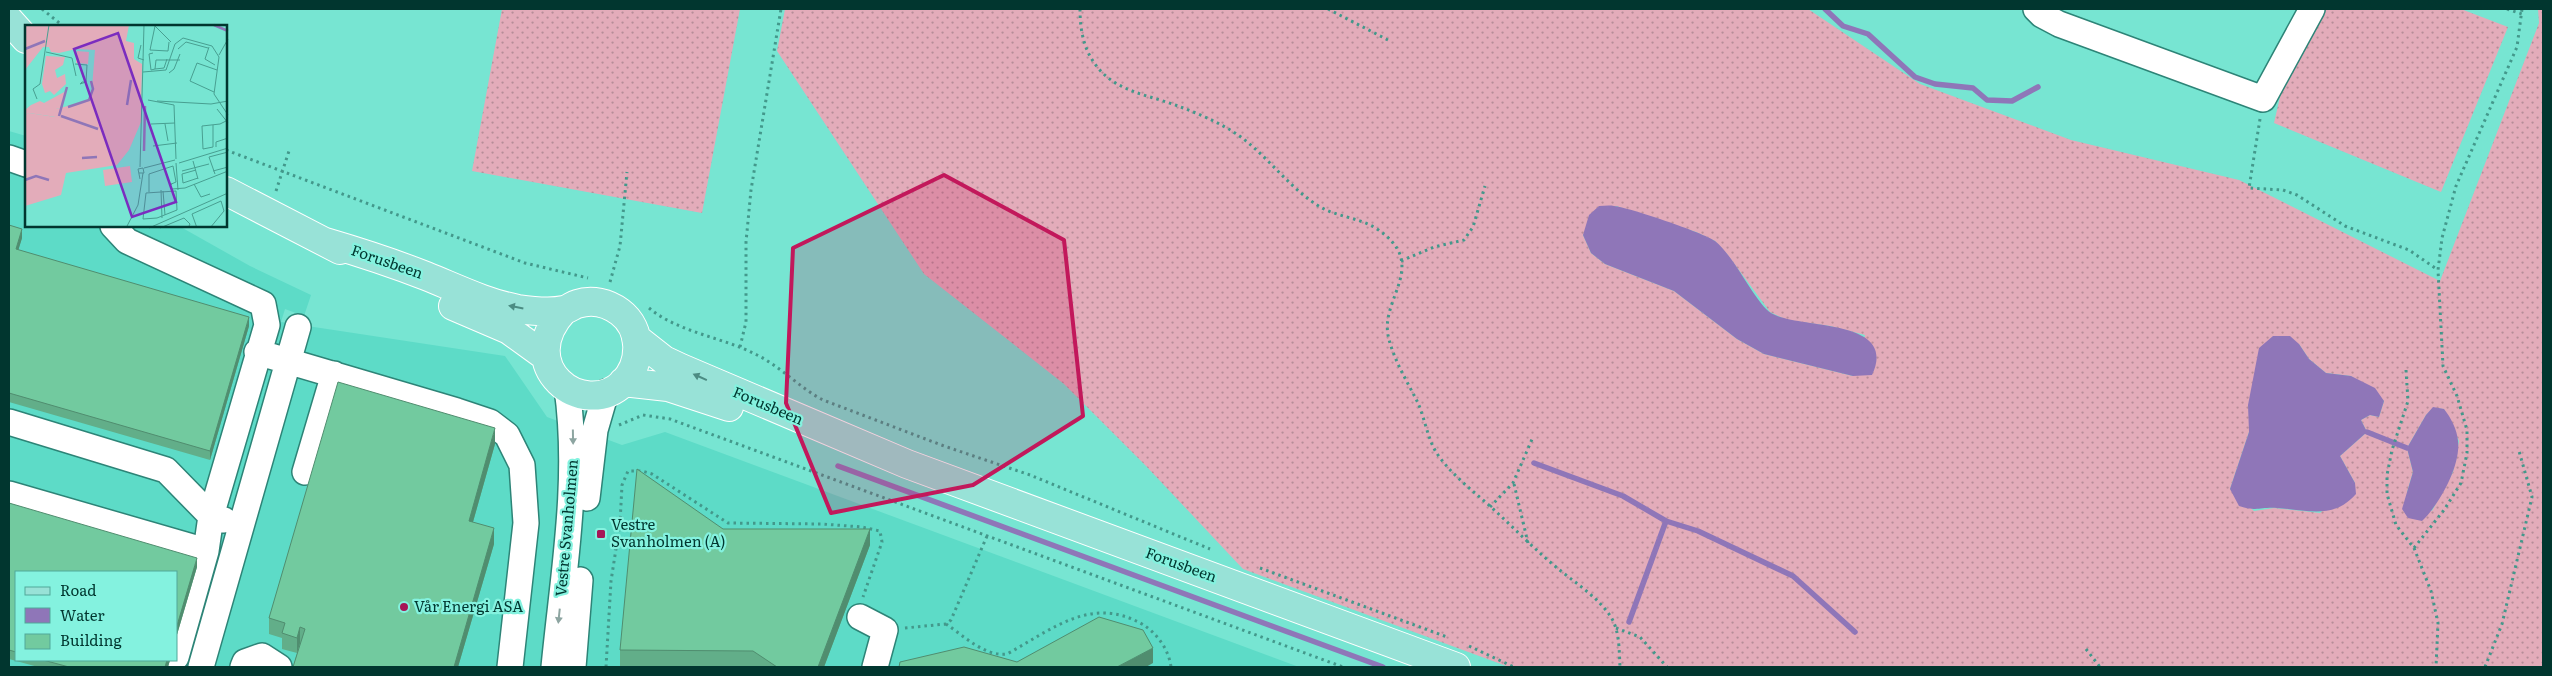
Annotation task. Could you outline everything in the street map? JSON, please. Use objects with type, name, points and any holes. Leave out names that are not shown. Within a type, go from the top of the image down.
[{"type":"main road","points":[[9,20],[25,38]]},
{"type":"main road","name":"Forusbeen","points":[[228,192],[415,289],[509,330],[545,356]]},
{"type":"main road","name":"Forusbeen","points":[[325,242],[382,259],[504,305],[532,310],[564,310]]},
{"type":"main road","points":[[607,288],[621,312],[631,324],[636,338],[637,354],[635,362],[615,387],[586,394],[567,388],[557,380],[549,369],[545,356],[546,339],[552,323],[564,310],[607,288]]},
{"type":"main road","name":"Forusbeen","points":[[636,338],[664,360],[681,368],[906,464]]},
{"type":"main road","name":"Forusbeen","points":[[615,387],[668,388],[686,392],[906,464],[1460,656]]},
{"type":"street","points":[[2041,11],[2059,24],[2263,99],[2312,9]]},
{"type":"street","points":[[9,158],[25,164]]},
{"type":"street","points":[[115,228],[127,241],[263,304],[266,325],[211,516],[206,551],[178,652]]},
{"type":"street","points":[[203,667],[240,526],[298,327]]},
{"type":"street","points":[[258,352],[490,422],[507,435],[522,465],[526,523],[510,667]]},
{"type":"street","points":[[305,472],[334,374]]},
{"type":"street","name":"Vestre Svanholmen","points":[[573,667],[590,464],[595,430],[615,387]]},
{"type":"street","name":"Vestre Svanholmen","points":[[554,667],[572,484],[573,429],[567,388]]},
{"type":"street","points":[[9,422],[166,470],[211,516],[240,526]]},
{"type":"street","points":[[9,494],[206,551]]},
{"type":"street","points":[[860,617],[885,630],[875,667]]},
{"type":"street","points":[[243,667],[246,662],[262,656],[279,667]]},
{"type":"path","points":[[42,9],[62,25]]},
{"type":"path","points":[[740,347],[746,322],[746,242],[751,190],[781,9]]},
{"type":"path","points":[[1080,9],[1080,25],[1085,48],[1099,70],[1109,79],[1131,90],[1180,106],[1226,127],[1257,150],[1299,192],[1319,207],[1376,228],[1391,240],[1399,252],[1402,268],[1398,292],[1390,314],[1388,333],[1399,367],[1418,404],[1436,453],[1461,482],[1529,545],[1602,606],[1616,628],[1620,667]]},
{"type":"path","points":[[1328,9],[1390,41]]},
{"type":"path","points":[[2508,9],[2522,14]]},
{"type":"path","points":[[2414,548],[2444,510],[2461,483],[2467,453],[2467,430],[2457,396],[2443,366],[2438,270],[2445,223],[2456,186],[2517,47],[2522,9]]},
{"type":"path","points":[[2263,99],[2249,188],[2283,190],[2297,195],[2345,226],[2409,250],[2438,270]]},
{"type":"path","points":[[228,151],[525,263],[590,278]]},
{"type":"path","points":[[266,213],[283,172],[289,151]]},
{"type":"path","points":[[607,288],[620,246],[628,172]]},
{"type":"path","points":[[1401,261],[1434,247],[1464,240],[1473,227],[1485,186]]},
{"type":"path","points":[[646,305],[672,322],[759,355],[809,393],[823,400],[926,439],[1030,474],[1217,552]]},
{"type":"path","points":[[2406,370],[2408,401],[2392,450],[2387,475],[2387,494],[2396,524],[2414,548],[2431,591],[2438,623],[2436,667]]},
{"type":"path","points":[[617,427],[643,415],[670,419],[1343,667]]},
{"type":"path","points":[[1490,507],[1513,483],[1533,437]]},
{"type":"path","points":[[2485,667],[2502,624],[2532,497],[2519,451]]},
{"type":"path","points":[[606,667],[609,581],[624,475],[628,471],[642,471],[676,489],[728,523],[822,524],[862,527],[880,531],[882,542],[864,589],[860,617]]},
{"type":"path","points":[[1513,483],[1529,545]]},
{"type":"path","points":[[946,624],[957,611],[986,536]]},
{"type":"path","points":[[1257,566],[1451,638]]},
{"type":"path","points":[[885,630],[946,624],[997,656],[1007,654],[1076,616],[1098,611],[1115,613],[1150,629],[1164,646],[1171,667]]},
{"type":"path","points":[[1616,628],[1640,637],[1667,667]]},
{"type":"path","points":[[2086,649],[2100,667]]},
{"type":"path","points":[[1460,656],[1514,667]]},
{"type":"highlighted area","points":[[944,175],[1064,240],[1083,416],[973,485],[831,513],[786,403],[793,248]]},
{"type":"shaded area","points":[[502,9],[740,9],[702,213],[472,171]]},
{"type":"shaded area","points":[[785,9],[1808,9],[1920,84],[2071,140],[2239,180],[2440,281],[2539,23],[2538,9],[2543,9],[2543,667],[1509,667],[1243,569],[1146,466],[1064,384],[924,274],[777,51]],"holes":[[[1616,206],[1696,232],[1715,241],[1727,254],[1770,312],[1787,320],[1830,326],[1865,335],[1853,376],[1764,354],[1737,339],[1674,291],[1605,264],[1591,253],[1583,235]],[[2299,344],[2309,359],[2326,373],[2351,376],[2384,401],[2379,417],[2370,415],[2361,420],[2367,432],[2340,456],[2355,483],[2320,513],[2274,508],[2254,511],[2230,489],[2249,432]],[[2433,408],[2444,409],[2459,441],[2453,472],[2432,511],[2407,492],[2413,472],[2407,448],[2426,415]]]},
{"type":"shaded area","points":[[2325,9],[2461,9],[2508,27],[2441,192],[2274,123],[2282,88]]},
{"type":"shaded area","points":[[9,131],[25,136],[25,228],[183,228],[250,266],[311,295],[304,316],[285,309],[281,322],[505,356],[547,417],[622,445],[665,432],[1299,667],[9,667]]},
{"type":"water","points":[[1599,206],[1622,207],[1682,227],[1715,241],[1733,261],[1755,295],[1771,313],[1784,318],[1859,334],[1872,343],[1877,356],[1872,375],[1853,376],[1764,354],[1737,339],[1674,291],[1605,264],[1591,253],[1583,235],[1589,215]]},
{"type":"water","points":[[2273,336],[2290,336],[2299,344],[2309,359],[2326,373],[2351,376],[2375,388],[2384,401],[2379,417],[2370,415],[2361,420],[2367,432],[2340,456],[2355,483],[2356,494],[2338,507],[2319,512],[2277,508],[2250,509],[2239,506],[2230,489],[2249,432],[2248,405],[2259,348]]},
{"type":"water","points":[[2433,407],[2444,409],[2451,420],[2458,441],[2458,451],[2448,484],[2429,514],[2422,521],[2408,518],[2402,509],[2413,472],[2407,448],[2426,415]]},
{"type":"building","points":[[9,225],[22,229],[16,249],[249,317],[210,451],[9,393]]},
{"type":"building","points":[[338,382],[495,428],[469,521],[494,528],[454,667],[293,667],[305,629],[300,627],[297,638],[282,633],[285,623],[269,618]]},
{"type":"building","points":[[637,469],[723,529],[870,529],[818,667],[777,667],[753,651],[620,650]]},
{"type":"building","points":[[9,503],[197,558],[178,622],[178,571],[15,571],[15,652],[9,650]]},
{"type":"building","points":[[1099,617],[1143,630],[1153,648],[1117,667],[899,667],[900,662],[964,647],[1017,662]]},
{"type":"building","points":[[47,661],[167,661],[165,667],[69,667]]},
{"type":"waterway","points":[[1825,9],[1843,26],[1868,34],[1915,77],[1935,84],[1973,88],[1987,100],[2012,101],[2038,87]]},
{"type":"waterway","points":[[2367,432],[2407,448]]},
{"type":"waterway","points":[[1534,463],[1623,496],[1666,521],[1698,531],[1793,576],[1855,632]]},
{"type":"waterway","points":[[838,466],[1383,667]]},
{"type":"waterway","points":[[1629,622],[1666,521]]},
{"type":"place","name":"Vestre Svanholmen (A)","points":[[601,534]]},
{"type":"place","name":"Vår Energi ASA","points":[[404,607]]}]
